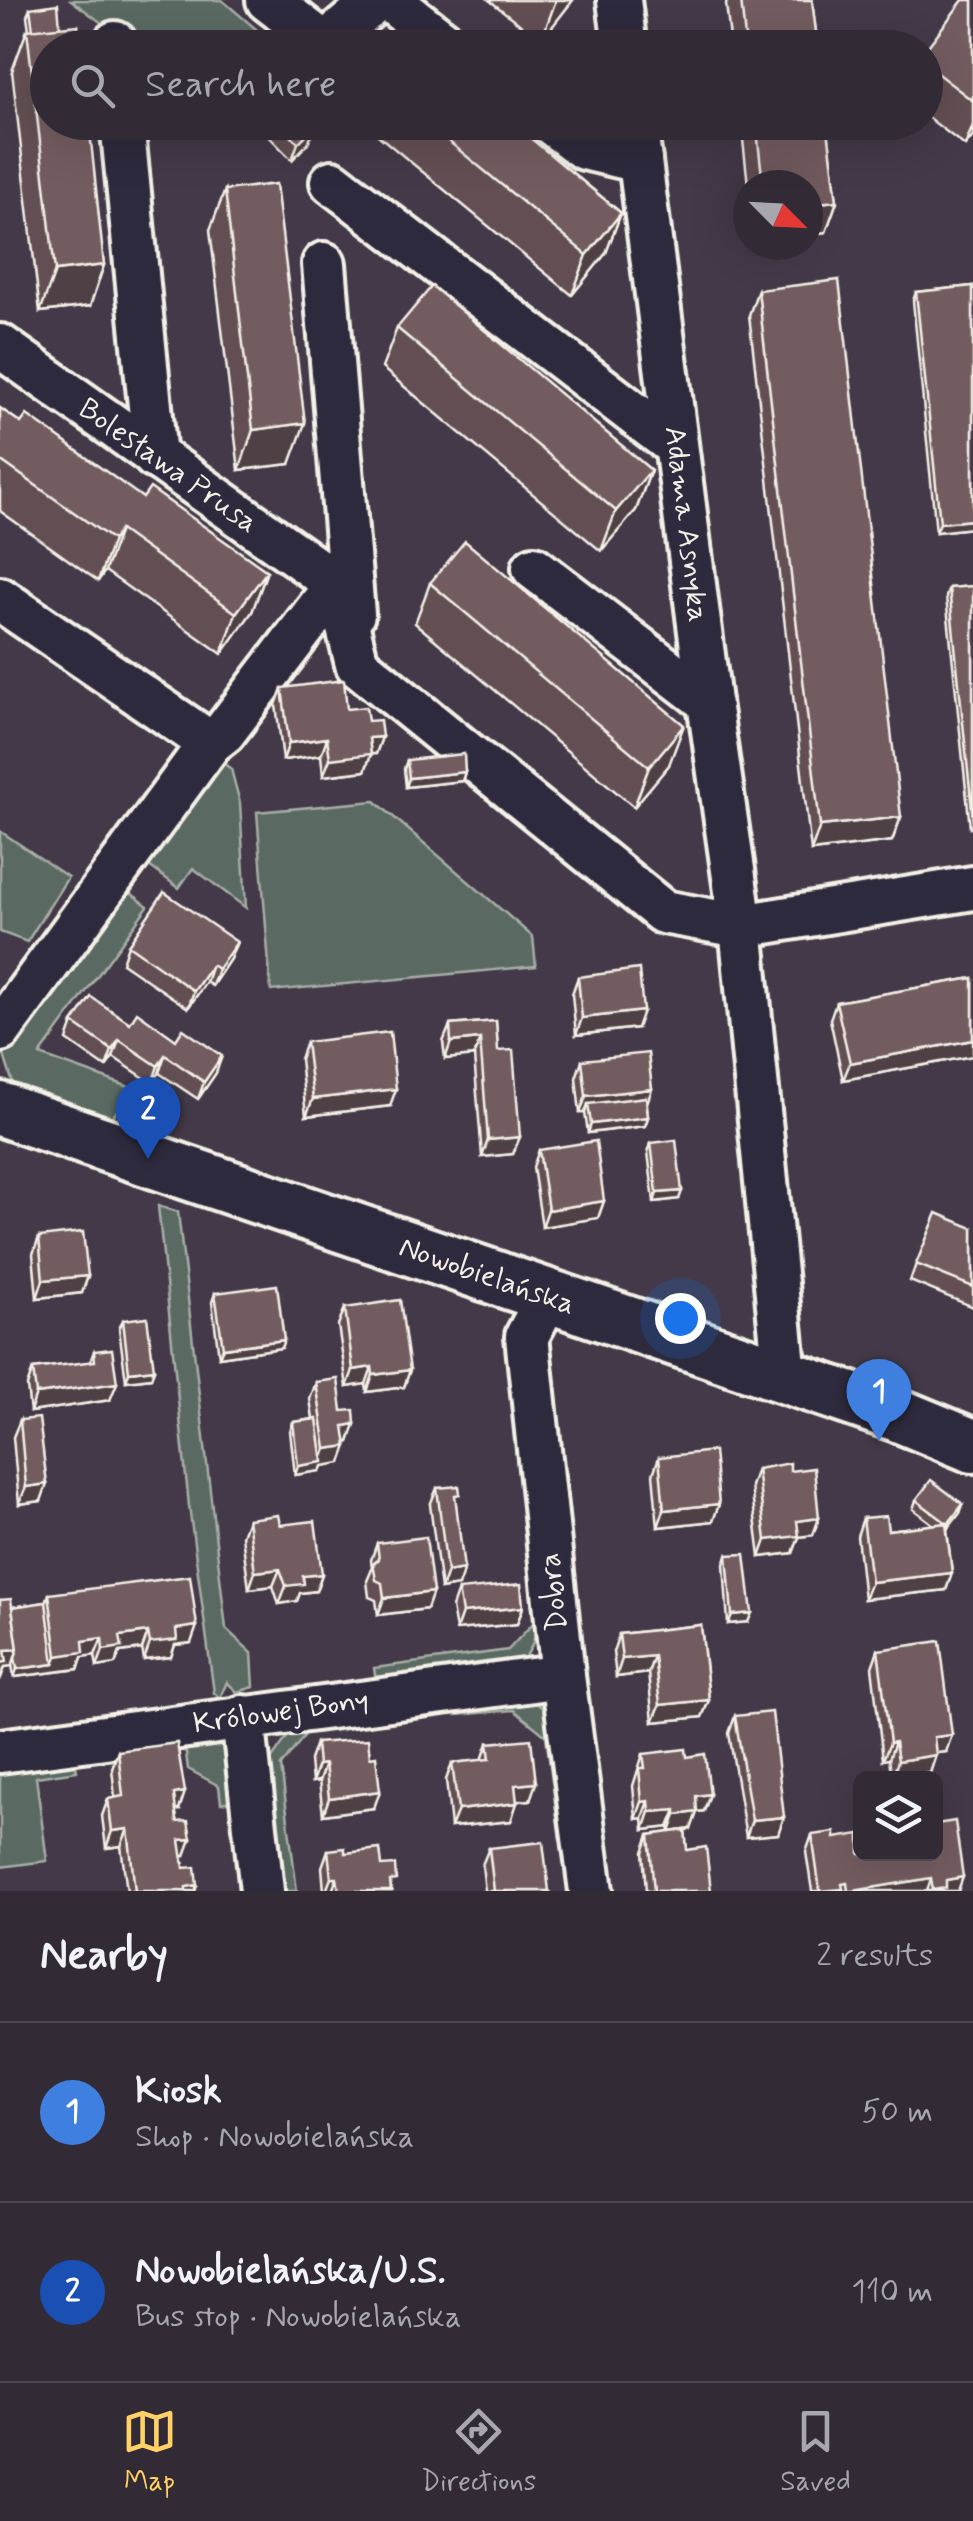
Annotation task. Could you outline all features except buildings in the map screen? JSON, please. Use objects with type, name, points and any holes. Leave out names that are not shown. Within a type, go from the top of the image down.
[{"type":"street","points":[[268,0],[306,30]]},
{"type":"street","points":[[341,30],[377,0]]},
{"type":"street","points":[[389,0],[428,30]]},
{"type":"street","points":[[619,0],[623,30]]},
{"type":"street","points":[[124,140],[155,457]]},
{"type":"street","points":[[574,140],[584,148],[638,142]]},
{"type":"street","name":"Adama Asnyka","points":[[638,142],[741,926],[785,1376]]},
{"type":"street","points":[[332,182],[676,446]]},
{"type":"street","points":[[324,264],[357,664]]},
{"type":"street","name":"Bolesława Prusa","points":[[0,346],[337,584]]},
{"type":"street","points":[[534,568],[709,702]]},
{"type":"street","points":[[337,584],[357,664],[663,912],[741,926],[973,888]]},
{"type":"street","points":[[0,1030],[210,744],[224,732],[337,584]]},
{"type":"street","points":[[0,599],[210,744]]},
{"type":"street","name":"Nowobielańska","points":[[0,1109],[898,1415],[973,1446]]},
{"type":"street","name":"Dobra","points":[[548,1297],[527,1336],[563,1676],[591,1891]]},
{"type":"street","name":"Królowej Bony","points":[[0,1751],[563,1676]]},
{"type":"street","points":[[243,1717],[262,1891]]},
{"type":"green space","points":[[71,0],[222,0],[257,30],[111,30]]},
{"type":"green space","points":[[218,759],[231,769],[240,803],[246,908],[193,868],[179,888],[145,863]]},
{"type":"green space","points":[[375,801],[533,937],[536,966],[271,991],[257,812]]},
{"type":"green space","points":[[0,831],[68,877],[27,942],[0,932]]},
{"type":"green space","points":[[120,885],[148,906],[40,1055],[132,1088],[111,1120],[15,1090],[2,1049]]},
{"type":"green space","points":[[158,1206],[178,1212],[226,1629],[252,1653],[254,1687],[237,1692],[227,1682],[220,1698],[214,1693],[189,1506]]},
{"type":"green space","points":[[530,1588],[536,1626],[533,1644],[522,1661],[376,1682],[374,1668],[508,1650],[534,1622]]},
{"type":"green space","points":[[518,1699],[537,1703],[551,1716],[567,1839],[560,1839],[546,1736],[514,1710],[457,1715],[456,1708]]},
{"type":"green space","points":[[343,1718],[345,1727],[308,1731],[281,1766],[297,1891],[278,1891],[268,1764],[290,1733]]},
{"type":"green space","points":[[184,1739],[228,1740],[235,1800],[221,1803],[219,1786],[188,1769]]},
{"type":"green space","points":[[75,1760],[77,1771],[36,1777],[47,1861],[0,1867],[0,1768]]},
{"type":"place","name":"Nowobielańska/U.S.","points":[[148,1159]]},
{"type":"place","name":"Kiosk","points":[[879,1441]]}]
